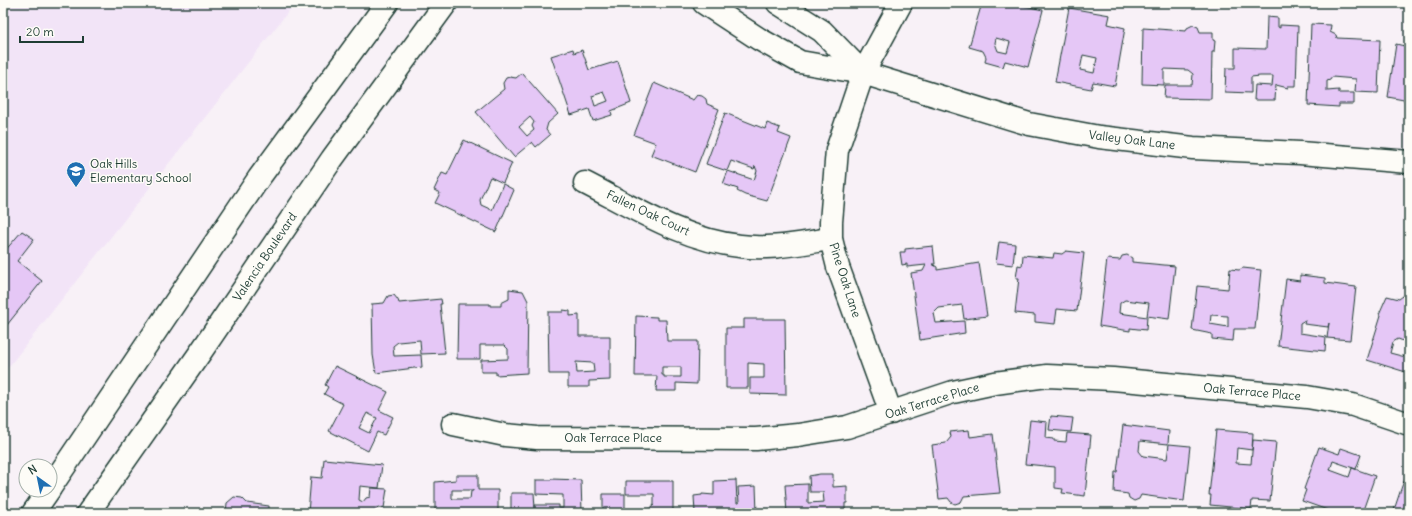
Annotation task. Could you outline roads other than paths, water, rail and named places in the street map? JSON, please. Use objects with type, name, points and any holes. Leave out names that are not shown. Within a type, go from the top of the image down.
[{"type":"street","points":[[58,476],[259,178],[387,3]]},
{"type":"street","name":"Valencia Boulevard","points":[[88,513],[200,353],[332,159],[396,74],[446,3]]},
{"type":"street","name":"Valley Oak Lane","points":[[704,3],[759,39],[800,62],[863,73],[1028,124],[1099,137],[1193,148],[1300,153],[1409,162]]},
{"type":"street","name":"Valley Oak Lane","points":[[778,3],[822,31],[863,73]]},
{"type":"street","name":"Pine Oak Lane","points":[[891,414],[838,267],[831,239],[833,183],[837,150],[863,73],[901,3]]},
{"type":"street","name":"Fallen Oak Court","points":[[585,183],[667,225],[705,240],[740,246],[785,246],[831,239]]},
{"type":"street","name":"Oak Terrace Place","points":[[453,424],[505,435],[537,438],[756,439],[798,435],[847,427],[891,414],[953,392],[995,383],[1047,376],[1113,379],[1307,397],[1353,405],[1409,424]]},
{"type":"street","points":[[33,513],[43,498]]},
{"type":"place","name":"Oak Hills Elementary School","points":[[76,188]]}]
